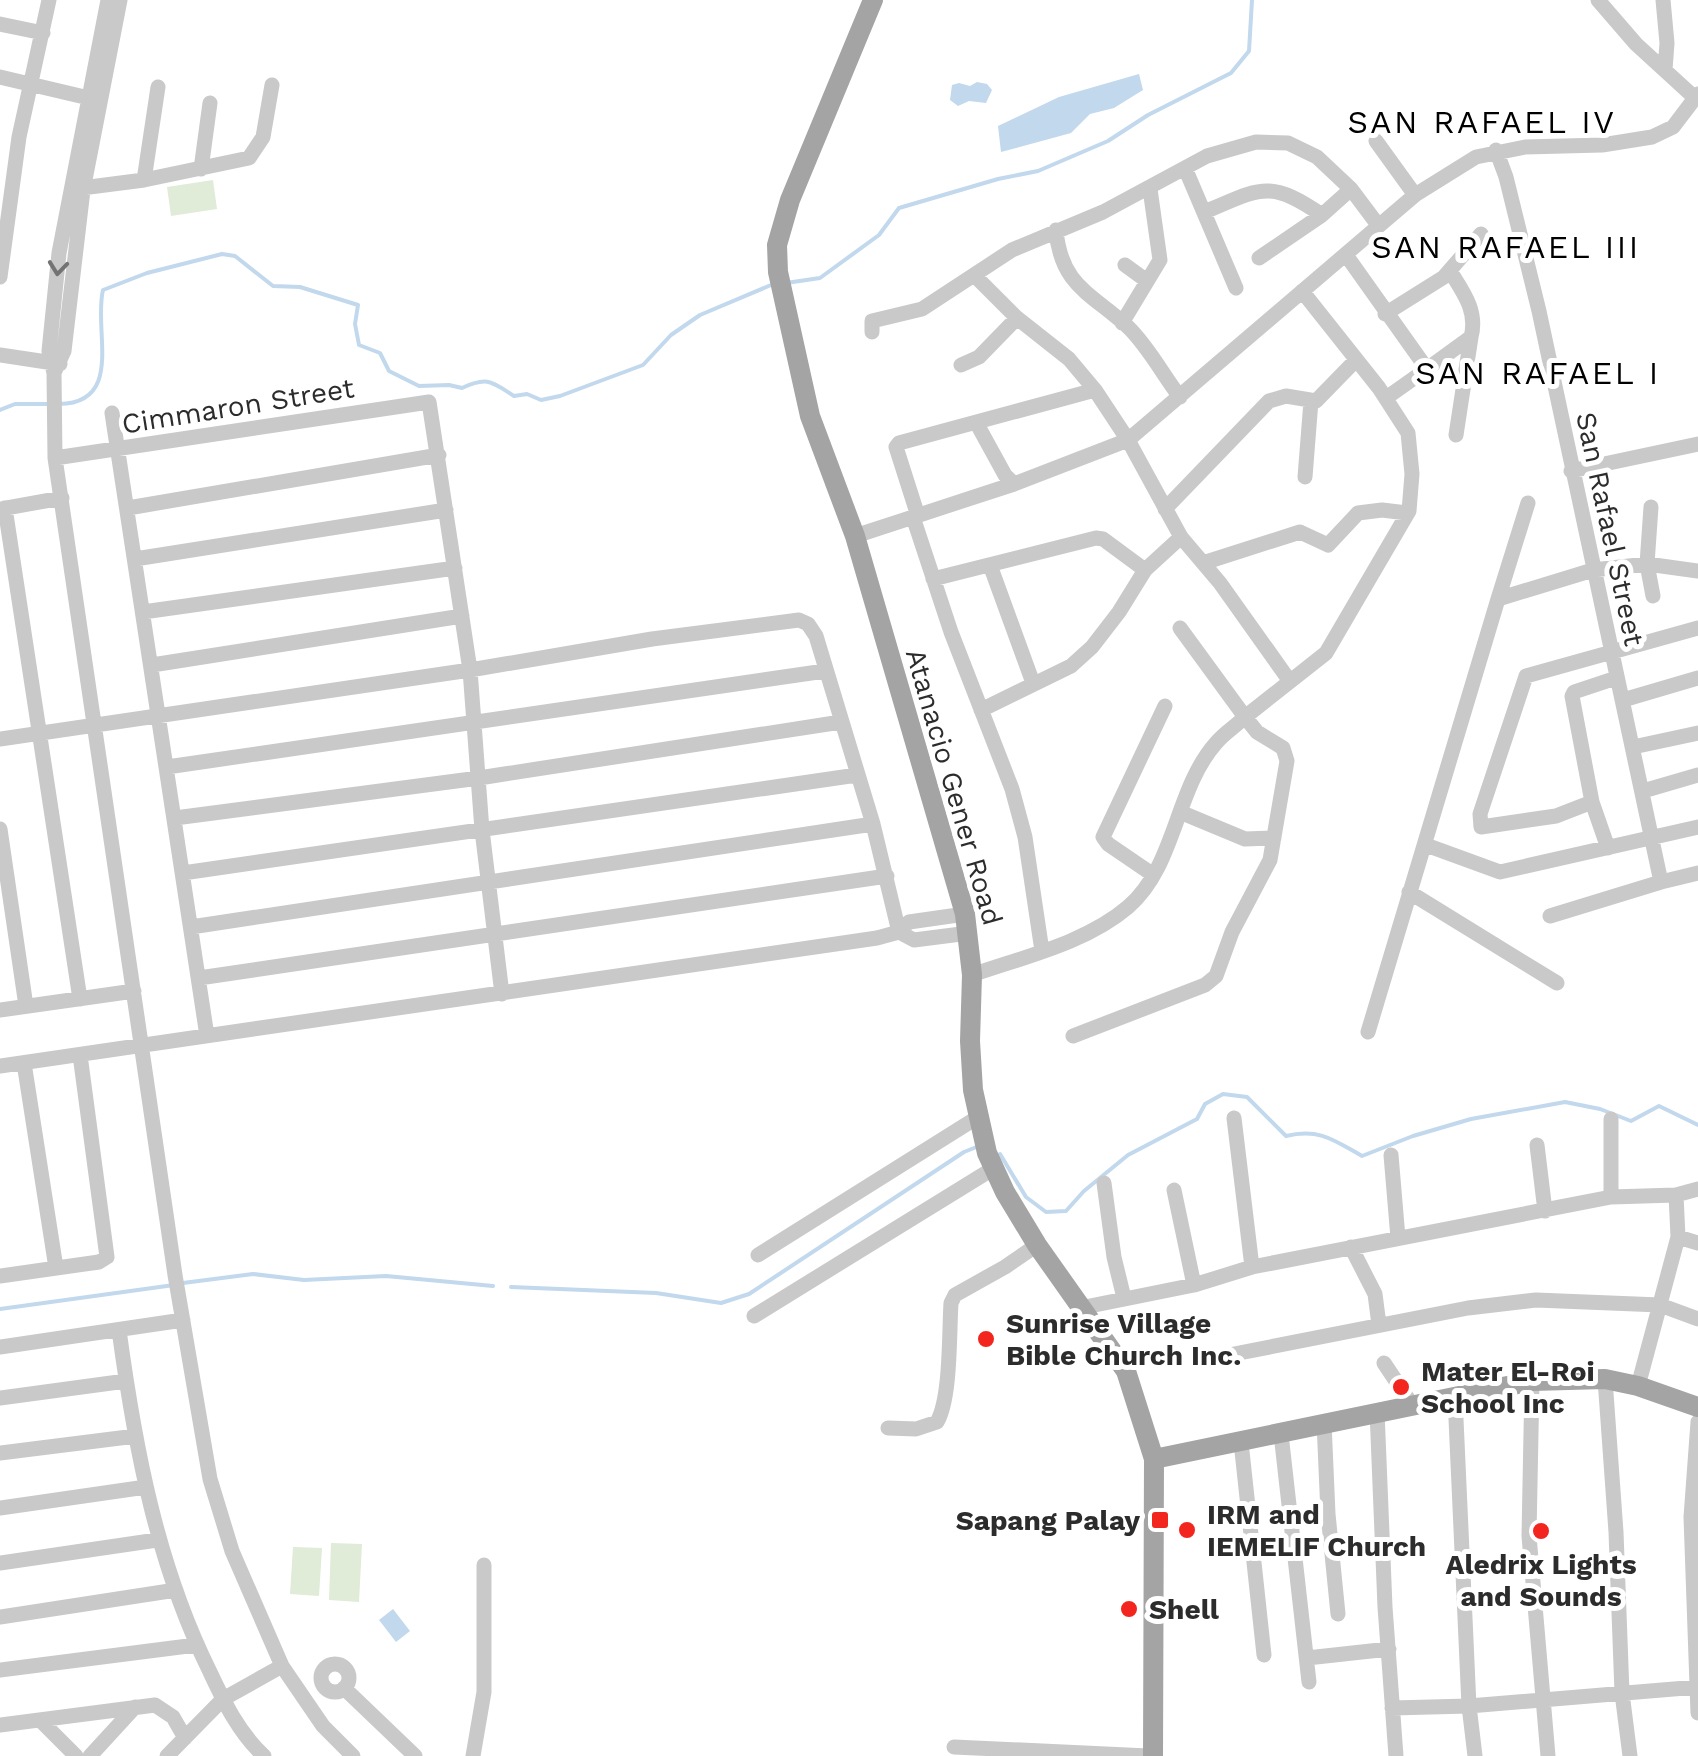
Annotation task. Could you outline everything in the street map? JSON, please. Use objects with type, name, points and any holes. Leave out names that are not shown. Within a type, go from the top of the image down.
[{"type":"main road","name":"Atanacio Gener Road","points":[[873,0],[790,200],[777,245],[778,272],[810,416],[855,536],[967,924],[972,975],[970,1041],[985,1143],[1036,1245],[1126,1370],[1154,1459],[1150,1756]]},
{"type":"main road","points":[[1154,1459],[1532,1381],[1605,1378],[1698,1407]]},
{"type":"street","points":[[0,277],[6,187],[49,0]]},
{"type":"street","points":[[108,0],[77,189],[59,253],[50,351],[55,366],[55,458],[175,1275],[219,1515],[282,1666],[323,1726],[352,1756]]},
{"type":"street","points":[[94,99],[120,0]]},
{"type":"street","points":[[855,536],[1014,484],[1128,440],[1378,225],[1457,167],[1496,150],[1602,145],[1652,137],[1673,127],[1696,96],[1636,44],[1598,0]]},
{"type":"street","points":[[1663,0],[1668,43],[1665,70]]},
{"type":"street","points":[[0,24],[42,34]]},
{"type":"street","points":[[0,77],[94,99]]},
{"type":"street","points":[[77,189],[144,180],[249,158],[263,137],[272,85]]},
{"type":"street","points":[[144,180],[158,87]]},
{"type":"street","points":[[201,169],[210,103]]},
{"type":"street","points":[[0,133],[18,136]]},
{"type":"street","points":[[872,332],[872,320],[922,310],[1012,250],[1076,225],[1234,146],[1273,140],[1317,157],[1351,189],[1378,225]]},
{"type":"street","points":[[1376,141],[1415,195]]},
{"type":"street","name":"San Rafael Street","points":[[1496,150],[1539,311],[1661,882]]},
{"type":"street","points":[[1185,168],[1236,288]]},
{"type":"street","points":[[1122,323],[1160,260],[1150,189]]},
{"type":"street","points":[[1204,212],[1260,189],[1281,191],[1322,215]]},
{"type":"street","points":[[1259,258],[1322,215],[1351,189]]},
{"type":"street","points":[[1056,230],[1058,255],[1074,284],[1130,328],[1180,397]]},
{"type":"street","points":[[1386,314],[1450,271],[1482,234]]},
{"type":"street","points":[[1346,255],[1427,369]]},
{"type":"street","points":[[1125,264],[1147,282]]},
{"type":"street","points":[[1450,271],[1470,308],[1474,326],[1456,435]]},
{"type":"street","points":[[974,275],[1017,318],[1069,359],[1095,390],[1128,440],[1181,537],[1289,680]]},
{"type":"street","points":[[972,975],[1097,928],[1129,907],[1152,874],[1197,773],[1215,743],[1326,654],[1407,513],[1412,474],[1408,433],[1386,398],[1302,291]]},
{"type":"street","points":[[961,365],[979,357],[1017,318]]},
{"type":"street","points":[[1386,398],[1471,337]]},
{"type":"street","points":[[0,355],[55,366]]},
{"type":"street","points":[[1165,510],[1269,400],[1286,396],[1311,401],[1324,396],[1356,360]]},
{"type":"street","points":[[1042,951],[1025,836],[1012,788],[933,579],[896,447],[899,443],[1095,390]]},
{"type":"street","points":[[1305,477],[1311,401]]},
{"type":"street","name":"Cimmaron Street","points":[[55,458],[429,402],[439,454]]},
{"type":"street","points":[[112,413],[208,1036]]},
{"type":"street","points":[[977,424],[1004,475],[1014,484]]},
{"type":"street","points":[[1572,470],[1698,444]]},
{"type":"street","points":[[128,508],[439,454],[470,670],[482,830],[502,994]]},
{"type":"street","points":[[62,498],[2,508],[80,998]]},
{"type":"street","points":[[1368,1032],[1528,503]]},
{"type":"street","points":[[1652,507],[1647,564],[1654,596]]},
{"type":"street","points":[[135,559],[446,510]]},
{"type":"street","points":[[1203,562],[1300,532],[1328,545],[1356,514],[1382,510],[1407,513]]},
{"type":"street","points":[[981,710],[1071,666],[1092,647],[1119,612],[1145,570],[1181,537]]},
{"type":"street","points":[[933,579],[1096,538],[1145,570]]},
{"type":"street","points":[[1498,599],[1594,570],[1647,564],[1698,571]]},
{"type":"street","points":[[990,566],[1034,683]]},
{"type":"street","points":[[144,612],[455,568]]},
{"type":"street","points":[[152,665],[462,616]]},
{"type":"street","points":[[0,739],[787,620],[808,624],[816,636],[873,824],[900,932]]},
{"type":"street","points":[[1073,1036],[1205,985],[1216,976],[1232,932],[1270,860],[1286,752],[1257,732],[1245,718],[1180,628]]},
{"type":"street","points":[[1592,802],[1556,816],[1481,828],[1480,814],[1526,676],[1698,628]]},
{"type":"street","points":[[167,767],[824,671]]},
{"type":"street","points":[[1608,848],[1592,802],[1572,696],[1616,678]]},
{"type":"street","points":[[1622,700],[1698,678]]},
{"type":"street","points":[[1152,874],[1108,844],[1104,833],[1165,706]]},
{"type":"street","points":[[175,818],[478,778],[841,722]]},
{"type":"street","points":[[1633,746],[1698,733]]},
{"type":"street","points":[[183,873],[857,775]]},
{"type":"street","points":[[1642,792],[1698,776]]},
{"type":"street","points":[[1180,812],[1245,839],[1274,838]]},
{"type":"street","points":[[191,927],[873,824]]},
{"type":"street","points":[[1426,845],[1500,872],[1698,826]]},
{"type":"street","points":[[0,829],[26,1006]]},
{"type":"street","points":[[1550,916],[1698,873]]},
{"type":"street","points":[[199,978],[887,876]]},
{"type":"street","points":[[1409,892],[1558,983]]},
{"type":"street","points":[[0,1066],[900,932],[914,940],[967,924]]},
{"type":"street","points":[[0,1010],[134,992]]},
{"type":"street","points":[[0,1276],[99,1262],[107,1257],[80,1056]]},
{"type":"street","points":[[24,1063],[56,1268]]},
{"type":"street","points":[[1234,1118],[1252,1267]]},
{"type":"street","points":[[1610,1120],[1611,1198]]},
{"type":"street","points":[[758,1255],[985,1143]]},
{"type":"street","points":[[754,1316],[985,1143]]},
{"type":"street","points":[[1537,1145],[1546,1210]]},
{"type":"street","points":[[1391,1155],[1398,1238]]},
{"type":"street","points":[[1104,1183],[1124,1298]]},
{"type":"street","points":[[1080,1308],[1351,1247],[1611,1198],[1676,1195],[1698,1189]]},
{"type":"street","points":[[1174,1190],[1194,1285]]},
{"type":"street","points":[[1638,1386],[1678,1237],[1676,1195]]},
{"type":"street","points":[[1678,1237],[1698,1243]]},
{"type":"street","points":[[888,1428],[916,1429],[938,1422],[944,1402],[951,1303],[955,1295],[1036,1245]]},
{"type":"street","points":[[1351,1247],[1375,1294],[1379,1324]]},
{"type":"street","points":[[1229,1354],[1468,1308],[1536,1300],[1660,1305],[1698,1318]]},
{"type":"street","points":[[0,1347],[183,1320]]},
{"type":"street","points":[[118,1330],[157,1540],[196,1645],[223,1699],[250,1743],[264,1756]]},
{"type":"street","points":[[1384,1363],[1412,1405]]},
{"type":"street","points":[[1605,1378],[1622,1692],[1630,1756]]},
{"type":"street","points":[[0,1398],[126,1381]]},
{"type":"street","points":[[1532,1381],[1529,1536],[1548,1756]]},
{"type":"street","points":[[1455,1397],[1469,1706],[1475,1756]]},
{"type":"street","points":[[1377,1410],[1396,1756]]},
{"type":"street","points":[[1324,1422],[1338,1614]]},
{"type":"street","points":[[1698,1422],[1691,1517],[1698,1713]]},
{"type":"street","points":[[1280,1434],[1310,1682]]},
{"type":"street","points":[[0,1453],[136,1436]]},
{"type":"street","points":[[1241,1442],[1264,1655]]},
{"type":"street","points":[[0,1508],[146,1487]]},
{"type":"street","points":[[0,1564],[157,1540]]},
{"type":"street","points":[[473,1756],[484,1692],[484,1565]]},
{"type":"street","points":[[0,1617],[176,1590]]},
{"type":"street","points":[[0,1670],[196,1645]]},
{"type":"street","points":[[1307,1658],[1389,1649]]},
{"type":"street","points":[[339,1664],[349,1674],[344,1688],[336,1692],[323,1686],[320,1676],[325,1667],[339,1664]]},
{"type":"street","points":[[167,1756],[223,1699],[282,1666]]},
{"type":"street","points":[[302,1698],[323,1686]]},
{"type":"street","points":[[1392,1708],[1469,1706],[1697,1687]]},
{"type":"street","points":[[344,1688],[415,1756]]},
{"type":"street","points":[[0,1725],[155,1705],[164,1709],[185,1738]]},
{"type":"street","points":[[90,1756],[135,1707]]},
{"type":"street","points":[[40,1721],[76,1756]]},
{"type":"street","points":[[238,1756],[250,1743]]},
{"type":"street","points":[[954,1746],[1150,1756]]},
{"type":"green space","points":[[213,180],[217,209],[171,216],[167,187]]},
{"type":"green space","points":[[331,1543],[362,1544],[359,1602],[329,1600]]},
{"type":"green space","points":[[293,1547],[322,1548],[319,1596],[290,1594]]},
{"type":"water","points":[[1139,74],[1143,90],[1114,108],[1090,114],[1071,133],[1001,152],[998,126],[1059,97]]},
{"type":"water","points":[[977,82],[992,90],[986,103],[969,101],[958,106],[950,100],[952,85],[970,86]]},
{"type":"water","points":[[393,1609],[410,1631],[396,1642],[379,1620]]},
{"type":"waterway","points":[[786,283],[820,278],[879,235],[899,208],[1038,171],[1108,141],[1148,115],[1231,73],[1249,51],[1252,0]]},
{"type":"waterway","points":[[59,404],[79,400],[92,391],[99,378],[103,290],[147,273],[222,254],[235,256],[273,286],[300,287],[358,305],[355,324],[359,345],[380,353],[389,371],[419,386],[462,388],[484,382],[514,396],[527,394],[541,400],[643,365],[671,335],[700,315],[771,285]]},
{"type":"waterway","points":[[0,410],[15,404],[49,404]]},
{"type":"waterway","points":[[1000,1154],[1026,1197],[1046,1212],[1066,1211],[1128,1155],[1197,1119],[1205,1104],[1223,1094],[1247,1097],[1286,1136],[1317,1135],[1362,1156],[1471,1119],[1565,1102],[1631,1121],[1659,1106],[1698,1125]]},
{"type":"waterway","points":[[511,1287],[656,1293],[721,1303],[749,1294],[964,1152],[979,1146]]},
{"type":"waterway","points":[[183,1283],[253,1274],[304,1280],[386,1276],[493,1286]]},
{"type":"waterway","points":[[0,1309],[174,1285]]},
{"type":"place","name":"Sunrise Village Bible Church Inc.","points":[[986,1339]]},
{"type":"place","name":"Mater El-Roi School Inc","points":[[1401,1387]]},
{"type":"place","name":"Sapang Palay","points":[[1160,1520]]},
{"type":"place","name":"IRM and IEMELIF Church","points":[[1187,1530]]},
{"type":"place","name":"Aledrix Lights and Sounds","points":[[1541,1531]]},
{"type":"place","name":"Shell","points":[[1129,1609]]},
{"type":"district","name":"SAN RAFAEL IV","points":[[1482,122]]},
{"type":"district","name":"SAN RAFAEL III","points":[[1506,247]]},
{"type":"district","name":"SAN RAFAEL I","points":[[1538,373]]}]
